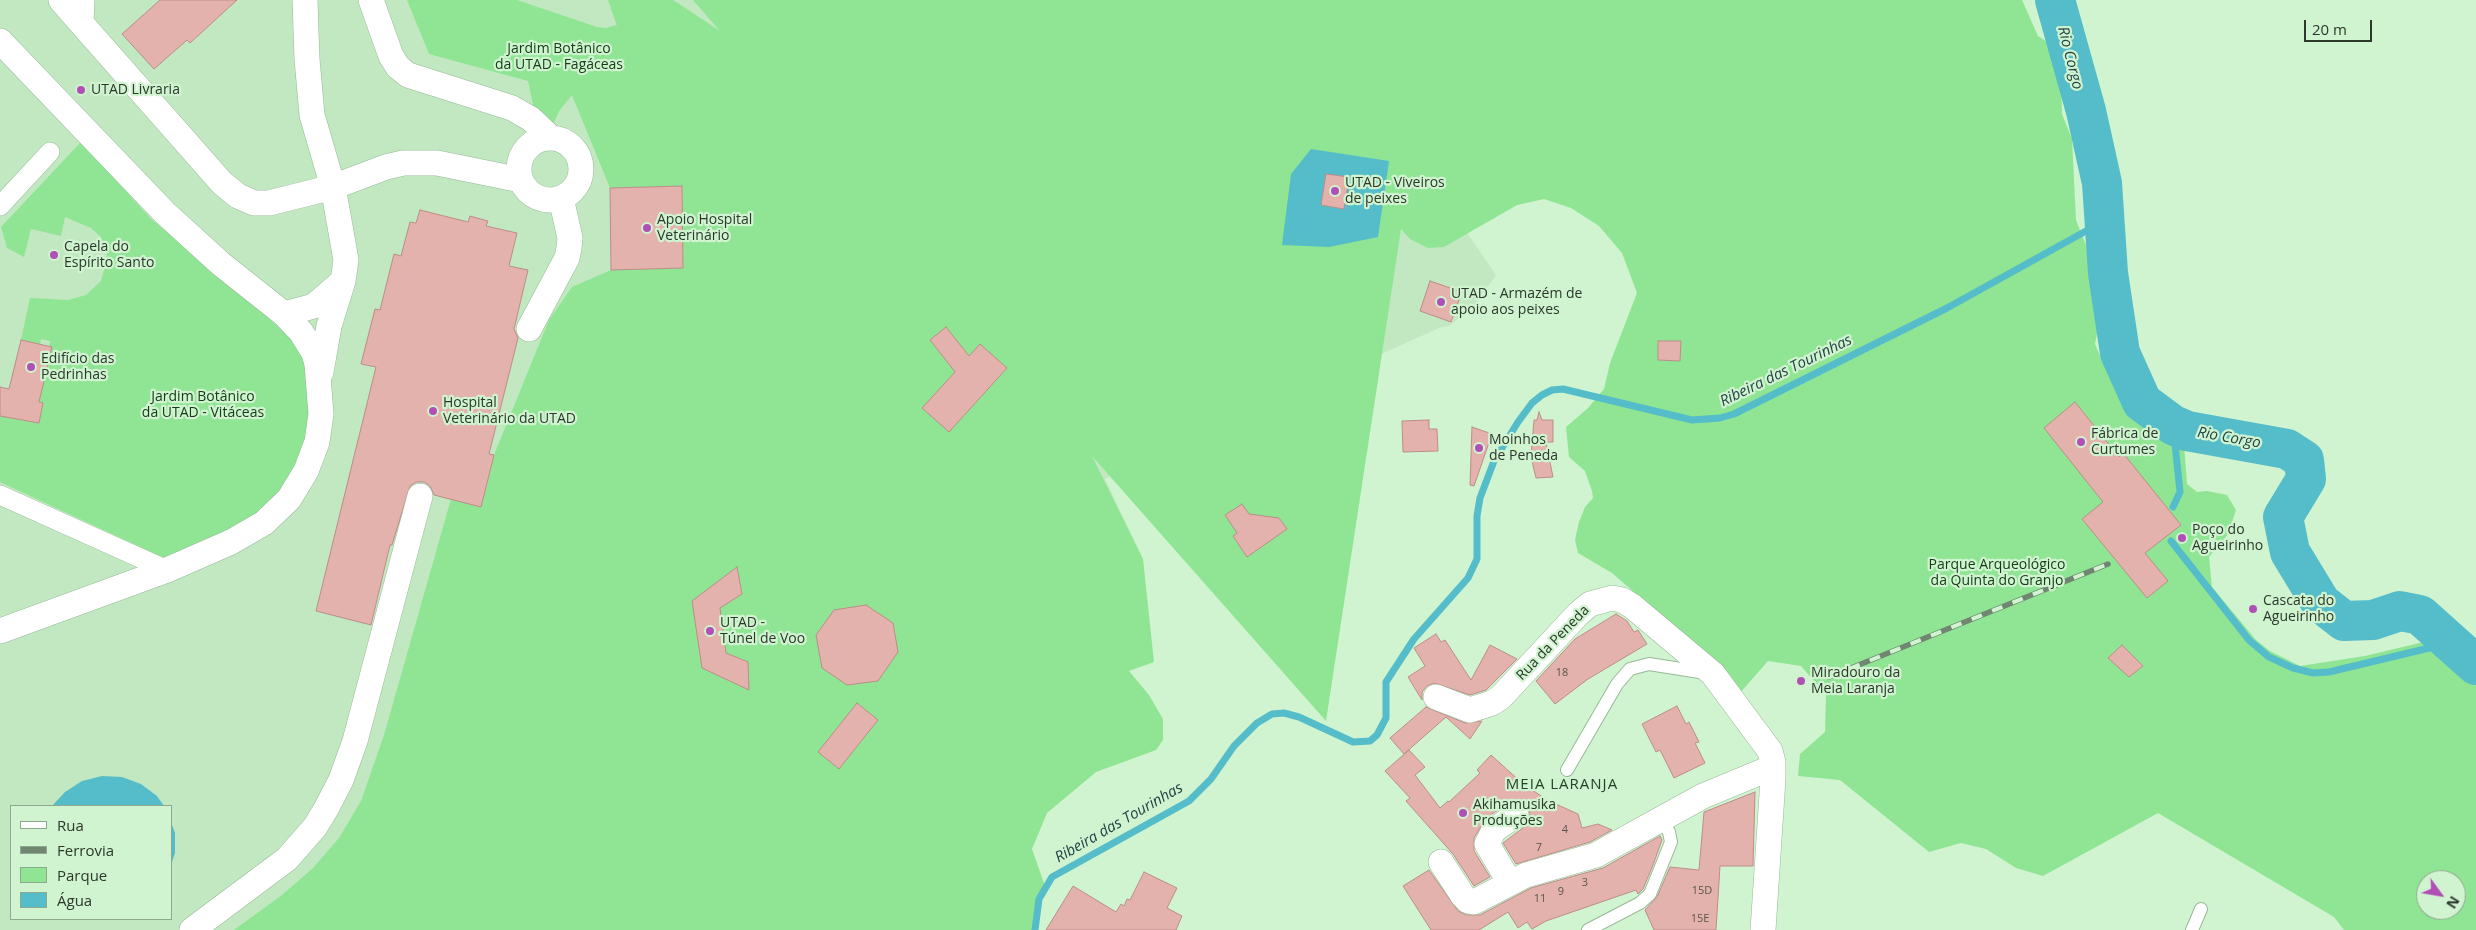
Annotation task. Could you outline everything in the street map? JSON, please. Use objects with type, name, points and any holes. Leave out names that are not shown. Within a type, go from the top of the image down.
[{"type":"street","points":[[61,0],[81,11],[214,174],[238,196],[261,204],[333,187],[386,167],[421,162],[521,180]]},
{"type":"street","points":[[305,0],[307,59],[312,114],[333,187],[345,251],[343,281],[329,326],[320,380]]},
{"type":"street","points":[[371,0],[391,56],[398,67],[408,76],[512,108],[531,119],[551,138]]},
{"type":"street","points":[[0,41],[165,213],[220,264],[284,314],[308,342],[317,364],[320,380],[321,414],[317,442],[306,471],[289,500],[264,523],[167,570],[0,631]]},
{"type":"street","points":[[551,138],[562,140],[570,146],[577,154],[580,164],[576,184],[560,198],[550,200],[531,194],[521,180],[519,168],[525,150],[542,139],[551,138]]},
{"type":"street","points":[[0,206],[50,152]]},
{"type":"street","points":[[529,329],[567,258],[570,248],[570,238],[560,198]]},
{"type":"street","points":[[284,314],[314,306],[343,281]]},
{"type":"street","points":[[0,495],[167,570]]},
{"type":"street","points":[[192,930],[287,859],[315,827],[326,810],[355,741],[420,496]]},
{"type":"street","name":"Rua da Peneda","points":[[1436,697],[1470,710],[1496,701],[1582,610],[1594,602],[1612,598],[1622,600],[1632,606],[1713,674],[1771,759]]},
{"type":"street","points":[[1441,862],[1463,896],[1471,902],[1477,902],[1510,883],[1536,872],[1596,855],[1771,759]]},
{"type":"street","points":[[1763,930],[1771,759]]},
{"type":"street","points":[[1510,883],[1487,844],[1494,830],[1516,815]]},
{"type":"lane","points":[[1568,770],[1615,688],[1630,669],[1649,664],[1713,674]]},
{"type":"lane","points":[[1588,930],[1640,903],[1650,894],[1670,842],[1669,832],[1661,819]]},
{"type":"lane","points":[[2192,930],[2201,909]]},
{"type":"shaded area","points":[[0,0],[776,0],[1400,135],[1496,275],[1474,306],[1449,326],[1439,328],[1105,479],[1143,559],[1044,648],[245,930],[0,930]]},
{"type":"green space","points":[[407,0],[517,0],[597,27],[606,28],[617,26],[608,0],[673,0],[720,31],[693,0],[2022,0],[2038,36],[2055,47],[2061,76],[2062,114],[2072,139],[2076,220],[2099,278],[2101,314],[2095,344],[2103,363],[2123,383],[2144,413],[2184,444],[2187,484],[2197,492],[2207,491],[2227,495],[2236,510],[2228,534],[2209,557],[2212,587],[2256,640],[2270,651],[2300,666],[2365,656],[2432,640],[2443,643],[2476,671],[2476,930],[2344,930],[2334,917],[2158,813],[2043,876],[2016,868],[1986,849],[1961,843],[1929,852],[1840,780],[1798,776],[1800,754],[1825,732],[1826,695],[1801,666],[1768,661],[1739,694],[1729,674],[1612,573],[1578,553],[1575,540],[1579,522],[1585,507],[1593,498],[1585,471],[1569,457],[1566,427],[1588,408],[1604,389],[1610,363],[1637,293],[1622,253],[1599,226],[1571,208],[1544,199],[1517,205],[1444,247],[1428,248],[1410,239],[1401,229],[1326,721],[1092,456],[1143,559],[1154,662],[1129,671],[1149,695],[1163,719],[1163,740],[1156,750],[1096,772],[1047,813],[1032,849],[1045,886],[1039,899],[1035,930],[234,930],[282,895],[313,868],[339,838],[361,801],[384,735],[451,499],[481,506],[494,455],[549,320],[572,287],[611,270],[683,267],[682,186],[610,188],[572,95],[559,111],[553,125],[534,109],[528,81],[429,54]]},
{"type":"green space","name":"Jardim Botânico da UTAD - Vitáceas","points":[[81,142],[150,218],[252,303],[291,339],[303,359],[308,373],[310,425],[298,462],[279,495],[249,521],[166,559],[0,482],[0,416],[38,423],[43,403],[39,402],[50,341],[41,339],[40,345],[21,340],[30,298],[68,300],[86,295],[101,281],[107,259],[106,247],[100,236],[91,228],[65,217],[61,236],[31,229],[24,257],[7,248],[1,227]]},
{"type":"water","points":[[1311,149],[1389,161],[1378,237],[1329,247],[1282,245],[1291,174]]},
{"type":"water","points":[[102,776],[122,777],[141,784],[157,796],[163,805],[53,805],[65,792],[82,781]]},
{"type":"water","points":[[172,825],[175,833],[175,853],[172,862]]},
{"type":"building","points":[[160,0],[237,0],[190,43],[187,40],[154,69],[122,34]]},
{"type":"building","name":"UTAD - Viveiros de peixes","points":[[1326,174],[1349,177],[1344,209],[1321,205]]},
{"type":"building","name":"Apoio Hospital Veterinário","points":[[682,186],[683,268],[611,270],[610,188]]},
{"type":"building","name":"Hospital Veterinário da UTAD","points":[[420,210],[468,222],[470,216],[488,221],[486,226],[517,233],[509,266],[528,270],[514,329],[518,338],[489,454],[494,455],[481,507],[434,495],[430,486],[424,482],[416,482],[410,486],[392,545],[390,545],[371,625],[316,611],[376,367],[361,364],[375,309],[380,310],[394,254],[401,256],[410,222],[416,223]]},
{"type":"building","name":"UTAD - Armazém de apoio aos peixes","points":[[1430,281],[1462,292],[1451,322],[1420,311]]},
{"type":"building","points":[[946,327],[969,356],[980,344],[1007,368],[949,432],[922,408],[955,372],[930,340]]},
{"type":"building","name":"Edifício das Pedrinhas","points":[[21,340],[52,347],[39,402],[43,403],[39,423],[0,416],[0,387],[9,389]]},
{"type":"building","points":[[1658,341],[1681,341],[1680,361],[1658,360]]},
{"type":"building","points":[[2075,402],[2119,457],[2123,453],[2181,525],[2145,553],[2168,581],[2147,598],[2082,519],[2103,502],[2044,428]]},
{"type":"building","points":[[1539,412],[1542,420],[1553,420],[1553,442],[1546,442],[1553,477],[1536,478],[1531,457],[1534,420],[1537,420]]},
{"type":"building","points":[[1429,420],[1429,429],[1437,429],[1438,451],[1403,452],[1402,421]]},
{"type":"building","name":"Moinhos de Peneda","points":[[1472,427],[1492,434],[1474,486],[1470,485]]},
{"type":"building","points":[[1242,504],[1249,514],[1279,518],[1287,529],[1247,557],[1233,536],[1237,533],[1225,515]]},
{"type":"building","name":"UTAD - Túnel de Voo","points":[[737,567],[742,594],[720,608],[726,653],[748,662],[749,690],[702,668],[692,601]]},
{"type":"building","points":[[866,605],[893,623],[898,652],[878,681],[847,685],[822,668],[816,635],[834,610]]},
{"type":"building","points":[[1616,614],[1627,621],[1634,632],[1638,630],[1647,644],[1588,679],[1555,704],[1536,681],[1575,639]]},
{"type":"building","points":[[1436,634],[1441,642],[1445,640],[1471,680],[1490,645],[1517,659],[1486,690],[1470,695],[1434,683],[1427,686],[1422,692],[1422,700],[1408,677],[1425,666],[1414,648]]},
{"type":"building","points":[[2122,645],[2143,666],[2129,677],[2108,658]]},
{"type":"building","points":[[857,703],[878,720],[839,769],[818,752]]},
{"type":"building","points":[[1677,706],[1686,724],[1689,722],[1699,742],[1695,743],[1705,763],[1674,778],[1660,750],[1656,752],[1642,724]]},
{"type":"building","points":[[1426,707],[1465,723],[1482,721],[1470,739],[1446,717],[1404,754],[1390,738]]},
{"type":"building","points":[[1409,750],[1425,767],[1415,775],[1440,808],[1480,773],[1477,770],[1491,755],[1522,783],[1547,800],[1578,814],[1582,828],[1598,824],[1612,830],[1590,842],[1516,864],[1503,843],[1524,827],[1529,821],[1530,813],[1523,802],[1515,801],[1508,803],[1486,818],[1474,838],[1474,851],[1490,877],[1474,886],[1453,854],[1406,801],[1410,798],[1385,771]]},
{"type":"building","points":[[1755,792],[1753,866],[1720,866],[1716,930],[1654,930],[1645,910],[1657,897],[1670,867],[1699,870],[1704,812]]},
{"type":"building","points":[[1660,836],[1662,840],[1653,865],[1643,889],[1638,894],[1636,890],[1546,921],[1532,929],[1527,922],[1518,928],[1508,912],[1479,930],[1431,930],[1403,886],[1429,870],[1458,911],[1466,915],[1480,915],[1531,888],[1603,868]]},
{"type":"building","points":[[1144,872],[1177,888],[1167,908],[1182,916],[1176,930],[1046,930],[1073,886],[1116,912],[1121,904],[1124,906],[1127,899],[1130,900]]},
{"type":"waterway","name":"Rio Corgo","points":[[2055,0],[2086,111],[2102,183],[2108,273],[2120,353],[2142,402],[2173,425],[2187,431],[2287,449],[2304,460],[2306,479],[2283,517],[2290,552],[2321,603],[2344,621],[2373,620],[2400,611],[2420,615],[2476,665]]},
{"type":"waterway","name":"Ribeira das Tourinhas","points":[[1035,930],[1039,899],[1052,877],[1189,801],[1211,779],[1234,746],[1257,723],[1272,714],[1284,713],[1299,717],[1353,742],[1370,741],[1377,735],[1386,718],[1386,682],[1414,639],[1468,578],[1477,559],[1477,516],[1480,498],[1494,461],[1518,422],[1532,403],[1542,395],[1552,390],[1563,389],[1692,420],[1720,418],[1734,414],[1947,308],[2104,221]]},
{"type":"waterway","points":[[2173,425],[2180,492],[2173,507]]},
{"type":"waterway","points":[[2171,541],[2249,640],[2269,657],[2293,668],[2313,673],[2329,672],[2450,643]]},
{"type":"railway","points":[[1829,677],[2108,564]]},
{"type":"place","name":"UTAD Livraria","points":[[81,90]]},
{"type":"place","name":"UTAD - Viveiros de peixes","points":[[1335,191]]},
{"type":"place","name":"Apoio Hospital Veterinário","points":[[647,228]]},
{"type":"place","name":"Capela do Espírito Santo","points":[[54,255]]},
{"type":"place","name":"UTAD - Armazém de apoio aos peixes","points":[[1441,302]]},
{"type":"place","name":"Edifício das Pedrinhas","points":[[31,367]]},
{"type":"place","name":"Hospital Veterinário da UTAD","points":[[433,411]]},
{"type":"place","name":"Fábrica de Curtumes","points":[[2081,442]]},
{"type":"place","name":"Moinhos de Peneda","points":[[1479,448]]},
{"type":"place","name":"Poço do Agueirinho","points":[[2182,538]]},
{"type":"place","name":"Cascata do Agueirinho","points":[[2253,609]]},
{"type":"place","name":"UTAD - Túnel de Voo","points":[[710,631]]},
{"type":"place","name":"Miradouro da Meia Laranja","points":[[1801,681]]},
{"type":"place","name":"Akihamusika Produções","points":[[1463,813]]},
{"type":"district","name":"MEIA LARANJA","points":[[1562,785]]},
{"type":"park label","name":"Jardim Botânico da UTAD - Fagáceas","points":[[559,58]]},
{"type":"park label","name":"Parque Arqueológico da Quinta do Granjo","points":[[1997,574]]}]
